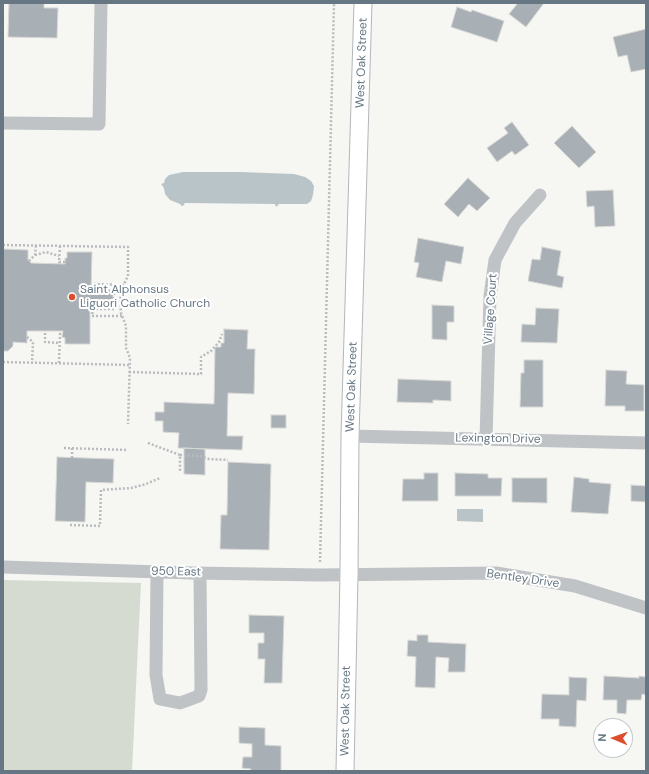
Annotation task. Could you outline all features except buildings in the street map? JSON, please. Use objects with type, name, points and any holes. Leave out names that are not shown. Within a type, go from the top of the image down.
[{"type":"main road","name":"West Oak Street","points":[[345,771],[350,436],[363,3]]},
{"type":"street","points":[[3,123],[99,124],[101,3]]},
{"type":"street","name":"Village Court","points":[[486,439],[490,296],[495,260],[515,223],[540,195]]},
{"type":"street","name":"Lexington Drive","points":[[350,436],[646,443]]},
{"type":"street","name":"950 East","points":[[3,567],[200,573],[349,574]]},
{"type":"street","points":[[156,572],[156,675],[160,699],[180,703],[199,696],[201,690],[200,573]]},
{"type":"street","name":"Bentley Drive","points":[[349,574],[496,573],[575,586],[646,608]]},
{"type":"path","points":[[320,575],[334,3]]},
{"type":"path","points":[[3,245],[128,247],[128,276],[120,300],[126,326],[126,348],[130,358],[128,424]]},
{"type":"path","points":[[35,255],[36,245]]},
{"type":"path","points":[[60,246],[59,262],[65,262]]},
{"type":"path","points":[[29,261],[35,255],[46,252],[59,256]]},
{"type":"path","points":[[112,291],[93,290],[93,284],[124,285]]},
{"type":"path","points":[[112,284],[112,291],[114,291],[114,309],[112,309],[112,316]]},
{"type":"path","points":[[114,300],[120,300]]},
{"type":"path","points":[[112,309],[93,309],[92,316],[123,316]]},
{"type":"path","points":[[45,333],[44,342],[59,343]]},
{"type":"path","points":[[59,363],[59,343],[60,334],[62,334]]},
{"type":"path","points":[[129,372],[201,374],[201,357],[211,352],[219,342],[222,334]]},
{"type":"path","points":[[27,337],[33,342],[32,363]]},
{"type":"path","points":[[3,362],[130,365]]},
{"type":"path","points":[[148,442],[180,456],[200,456],[209,459],[228,460]]},
{"type":"path","points":[[64,448],[128,450]]},
{"type":"path","points":[[72,448],[72,458]]},
{"type":"path","points":[[180,456],[180,472]]},
{"type":"path","points":[[70,525],[100,526],[101,490],[131,488],[160,478]]},
{"type":"shaded area","points":[[183,172],[294,174],[305,177],[311,181],[314,186],[313,195],[311,201],[307,204],[279,204],[276,207],[275,204],[185,203],[182,206],[170,200],[165,194],[164,188],[161,184],[164,183],[165,179],[169,175]]},
{"type":"shaded area","points":[[457,509],[483,509],[483,522],[457,521]]},
{"type":"shaded area","points":[[3,580],[141,583],[132,771],[3,771]]},
{"type":"place","name":"Saint Alphonsus Liguori Catholic Church","points":[[72,297]]}]
